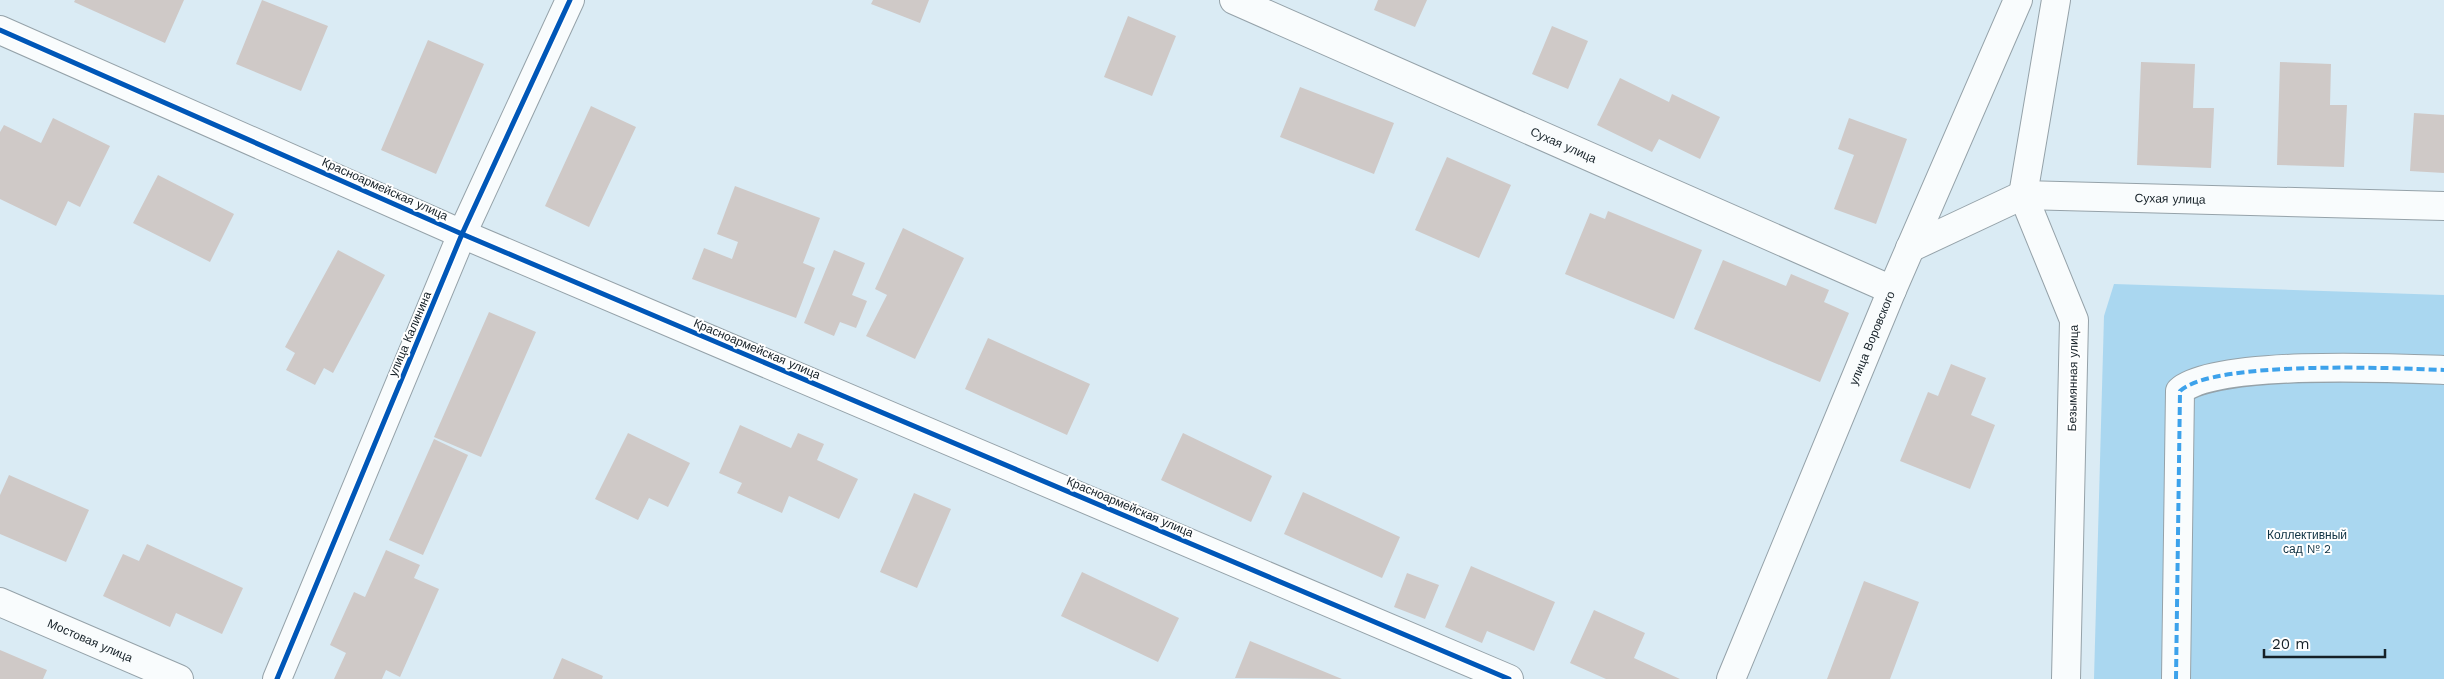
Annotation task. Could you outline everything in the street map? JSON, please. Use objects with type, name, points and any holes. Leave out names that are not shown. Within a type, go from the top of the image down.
[{"type":"street","name":"улица Калинина","points":[[277,679],[462,234],[570,0]]},
{"type":"street","name":"Сухая улица","points":[[1234,0],[1892,290]]},
{"type":"street","name":"улица Воровского","points":[[1731,679],[1892,290],[2018,0]]},
{"type":"street","points":[[2023,195],[2056,0]]},
{"type":"street","name":"Красноармейская улица","points":[[0,30],[462,234],[1509,679]]},
{"type":"street","name":"Сухая улица","points":[[1910,248],[2023,195],[2444,206]]},
{"type":"street","name":"Безымянная улица","points":[[2023,195],[2074,320],[2066,679]]},
{"type":"street","points":[[2176,679],[2180,391],[2187,384],[2241,372],[2362,366],[2444,370]]},
{"type":"street","name":"Мостовая улица","points":[[0,602],[179,679]]},
{"type":"green space","name":"Коллективный сад № 2","points":[[2114,284],[2444,295],[2444,679],[2094,679],[2104,316]]},
{"type":"building","points":[[75,0],[184,0],[165,43],[74,2]]},
{"type":"building","points":[[262,0],[328,26],[301,91],[236,64]]},
{"type":"building","points":[[873,0],[929,0],[920,23],[871,4]]},
{"type":"building","points":[[1378,0],[1427,0],[1415,27],[1374,10]]},
{"type":"building","points":[[1128,16],[1176,36],[1152,96],[1104,77]]},
{"type":"building","points":[[1552,26],[1588,41],[1568,89],[1532,74]]},
{"type":"building","points":[[428,40],[484,64],[436,174],[381,150]]},
{"type":"building","points":[[2141,62],[2195,64],[2193,108],[2214,108],[2211,168],[2137,165]]},
{"type":"building","points":[[2280,62],[2331,64],[2330,105],[2347,105],[2344,167],[2277,165]]},
{"type":"building","points":[[1620,78],[1669,102],[1672,94],[1720,117],[1700,159],[1659,139],[1652,152],[1597,125]]},
{"type":"building","points":[[1300,87],[1394,123],[1374,174],[1280,137]]},
{"type":"building","points":[[591,106],[636,127],[589,227],[545,206]]},
{"type":"building","points":[[2414,113],[2444,115],[2444,173],[2410,171]]},
{"type":"building","points":[[53,118],[110,146],[80,207],[68,201],[56,226],[0,199],[0,132],[4,125],[41,143]]},
{"type":"building","points":[[1849,118],[1907,139],[1876,224],[1834,209],[1854,155],[1838,149]]},
{"type":"building","points":[[1447,157],[1511,185],[1479,258],[1415,230]]},
{"type":"building","points":[[158,175],[234,214],[210,262],[133,223]]},
{"type":"building","points":[[735,186],[820,218],[803,263],[815,268],[796,318],[692,279],[704,248],[732,259],[738,242],[717,234]]},
{"type":"building","points":[[1608,211],[1702,250],[1674,319],[1565,274],[1590,213],[1605,219]]},
{"type":"building","points":[[903,228],[964,258],[915,359],[866,336],[887,295],[875,289]]},
{"type":"building","points":[[338,250],[385,275],[333,373],[324,368],[315,385],[286,370],[295,353],[285,347]]},
{"type":"building","points":[[834,250],[865,263],[852,295],[867,301],[856,328],[840,322],[834,336],[804,323]]},
{"type":"building","points":[[1723,260],[1786,286],[1791,274],[1829,290],[1824,302],[1849,313],[1820,382],[1694,329]]},
{"type":"building","points":[[489,312],[536,332],[481,457],[434,437]]},
{"type":"building","points":[[988,338],[1090,384],[1067,435],[965,389]]},
{"type":"building","points":[[1951,364],[1986,378],[1971,415],[1995,425],[1970,489],[1900,461],[1928,392],[1938,396]]},
{"type":"building","points":[[740,425],[791,448],[798,433],[824,444],[817,460],[858,479],[839,519],[789,496],[782,513],[737,493],[742,483],[719,473]]},
{"type":"building","points":[[628,433],[690,463],[668,507],[649,498],[638,520],[595,499]]},
{"type":"building","points":[[1183,433],[1272,476],[1251,522],[1161,480]]},
{"type":"building","points":[[434,439],[468,455],[423,555],[389,540]]},
{"type":"building","points":[[9,475],[89,510],[66,562],[0,534],[0,495]]},
{"type":"building","points":[[1303,492],[1400,537],[1382,578],[1284,534]]},
{"type":"building","points":[[914,493],[951,509],[917,588],[880,572]]},
{"type":"building","points":[[147,544],[243,588],[222,634],[176,613],[170,627],[103,596],[123,554],[139,561]]},
{"type":"building","points":[[386,550],[420,565],[414,578],[439,589],[400,677],[386,670],[382,679],[334,679],[346,653],[330,645],[354,592],[365,597]]},
{"type":"building","points":[[1471,566],[1555,602],[1534,651],[1487,631],[1482,643],[1445,627]]},
{"type":"building","points":[[1082,572],[1179,618],[1158,662],[1061,616]]},
{"type":"building","points":[[1407,573],[1439,585],[1425,619],[1394,607]]},
{"type":"building","points":[[1864,581],[1919,602],[1890,679],[1827,679]]},
{"type":"building","points":[[1594,610],[1645,633],[1634,658],[1680,679],[1606,679],[1570,663]]},
{"type":"building","points":[[1250,641],[1342,679],[1235,678]]},
{"type":"building","points":[[0,650],[47,670],[43,679],[0,679]]},
{"type":"building","points":[[562,658],[603,676],[602,679],[553,679]]},
{"type":"marked path","points":[[2176,679],[2180,391],[2199,381],[2229,374],[2265,370],[2306,368],[2444,370]]},
{"type":"cycle path","points":[[277,679],[462,234],[570,0]]},
{"type":"cycle path","points":[[0,30],[462,234],[1509,679]]}]
